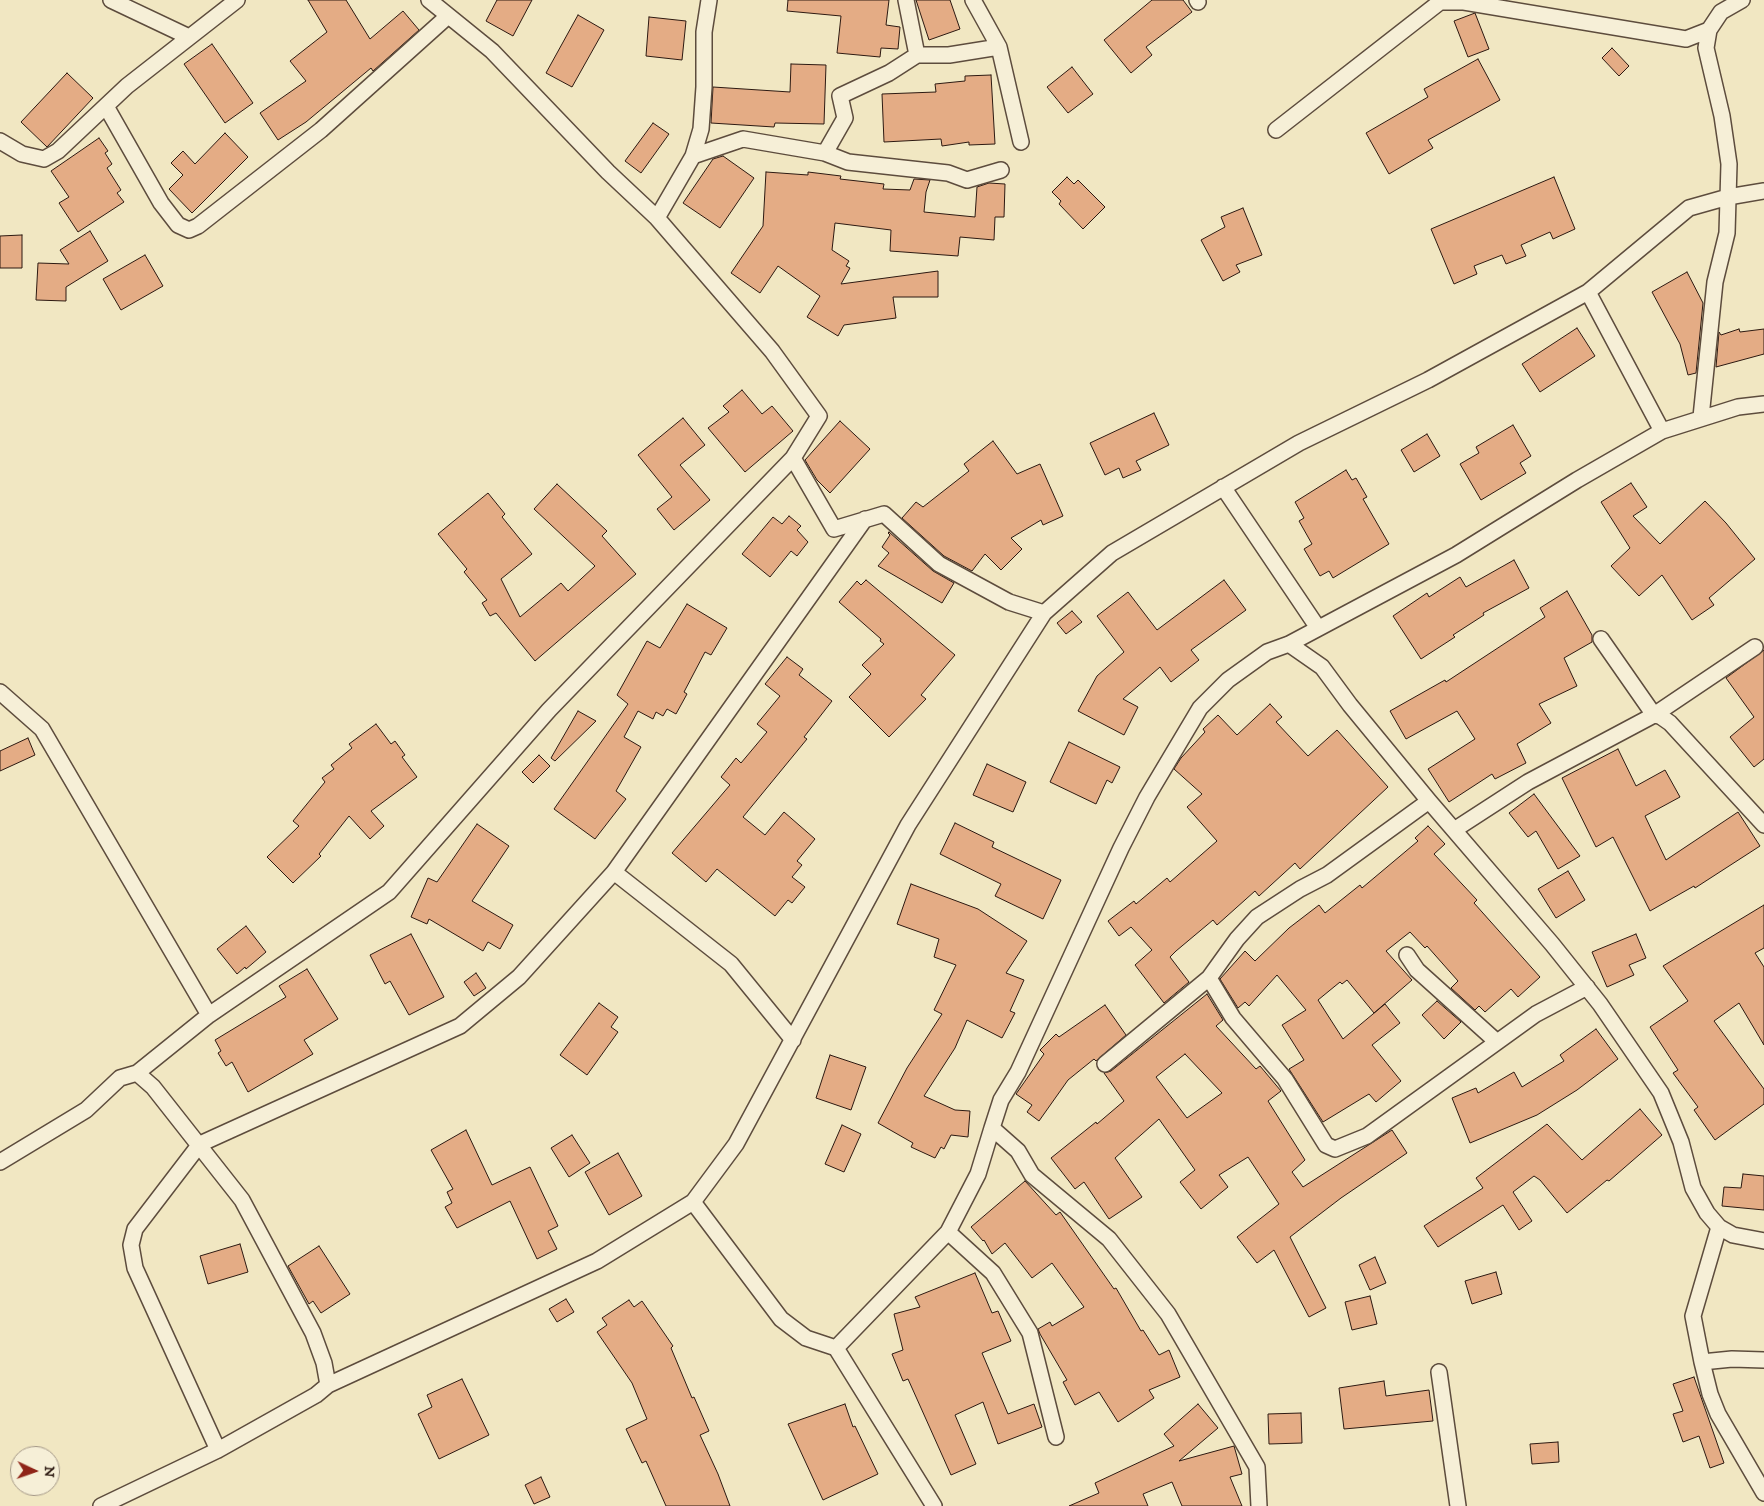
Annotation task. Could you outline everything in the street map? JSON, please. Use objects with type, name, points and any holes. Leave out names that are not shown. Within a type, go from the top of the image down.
[{"type":"street","points":[[111,0],[189,36]]},
{"type":"street","points":[[0,141],[22,154],[44,159],[58,151],[106,108],[127,86],[189,36],[238,0]]},
{"type":"street","points":[[0,1162],[86,1110],[120,1078],[137,1074],[209,1015],[389,892],[548,710],[793,458],[819,416],[772,351],[657,218],[608,172],[492,51],[429,0]]},
{"type":"street","points":[[657,218],[692,156],[701,129],[704,88],[704,32],[709,0]]},
{"type":"street","points":[[906,0],[917,55]]},
{"type":"street","points":[[973,0],[999,47],[1021,142]]},
{"type":"street","points":[[1701,417],[1715,282],[1726,233],[1728,197],[1728,154],[1722,116],[1706,48],[1709,30],[1721,12],[1742,0]]},
{"type":"street","points":[[1276,130],[1440,2],[1464,2],[1686,39],[1709,30]]},
{"type":"street","points":[[106,108],[170,216],[178,225],[189,230],[198,226],[321,130],[448,16]]},
{"type":"street","points":[[825,153],[845,118],[840,96],[890,73],[917,55],[949,55],[999,47]]},
{"type":"street","points":[[692,156],[743,139],[825,153],[848,162],[948,173],[967,180],[1001,170]]},
{"type":"street","points":[[101,1506],[218,1450],[316,1395],[328,1385],[597,1261],[693,1202],[736,1144],[908,825],[1044,613],[1112,553],[1223,487],[1299,443],[1428,380],[1588,292],[1689,208],[1728,197],[1764,192]]},
{"type":"street","points":[[1588,292],[1662,431]]},
{"type":"street","points":[[836,1348],[948,1232],[978,1174],[1001,1100],[1018,1072],[1121,848],[1147,797],[1200,708],[1228,680],[1267,652],[1290,644],[1456,555],[1577,480],[1662,431],[1701,417],[1738,407],[1764,404]]},
{"type":"street","points":[[793,458],[834,529],[884,514],[938,564],[1008,602],[1044,613]]},
{"type":"street","points":[[1223,487],[1318,628]]},
{"type":"street","points":[[218,1450],[135,1268],[131,1245],[135,1229],[200,1144],[460,1026],[519,977],[614,872],[865,519]]},
{"type":"street","points":[[1601,638],[1654,715],[1660,716],[1670,723],[1764,825]]},
{"type":"street","points":[[1290,644],[1322,667],[1350,705],[1429,801],[1587,987],[1636,1053],[1661,1093],[1681,1142],[1694,1188],[1707,1213],[1719,1227],[1733,1236],[1764,1241]]},
{"type":"street","points":[[1454,830],[1528,782],[1654,715],[1755,647]]},
{"type":"street","points":[[0,692],[42,729],[209,1015]]},
{"type":"street","points":[[1105,1064],[1210,978],[1237,939],[1257,917],[1300,888],[1327,875],[1429,801]]},
{"type":"street","points":[[614,872],[731,964],[793,1040]]},
{"type":"street","points":[[1407,955],[1417,970],[1497,1042]]},
{"type":"street","points":[[1210,978],[1233,1018],[1285,1079],[1326,1144],[1335,1149],[1367,1136],[1536,1014],[1587,987]]},
{"type":"street","points":[[137,1074],[153,1087],[200,1144],[242,1200],[313,1333],[324,1363],[328,1385]]},
{"type":"street","points":[[992,1128],[1018,1151],[1032,1175],[1109,1239],[1168,1314],[1257,1467],[1259,1506]]},
{"type":"street","points":[[693,1202],[782,1319],[806,1338],[836,1348],[934,1506]]},
{"type":"street","points":[[1719,1227],[1693,1316],[1710,1394],[1718,1414],[1764,1493]]},
{"type":"street","points":[[948,1232],[993,1272],[1030,1333],[1056,1437]]},
{"type":"street","points":[[1702,1362],[1732,1359],[1764,1360]]},
{"type":"street","points":[[1439,1372],[1458,1506]]},
{"type":"building","points":[[308,0],[346,0],[370,39],[403,11],[419,30],[373,71],[371,68],[306,122],[278,140],[260,113],[306,81],[290,61],[327,32]]},
{"type":"building","points":[[497,0],[532,0],[513,36],[486,21]]},
{"type":"building","points":[[788,0],[889,0],[886,25],[900,27],[898,49],[881,48],[880,57],[837,53],[841,16],[787,11]]},
{"type":"building","points":[[916,0],[950,0],[960,29],[929,40]]},
{"type":"building","points":[[1152,0],[1183,0],[1192,12],[1146,47],[1152,55],[1131,73],[1104,40]]},
{"type":"building","points":[[1475,13],[1489,49],[1468,57],[1454,21]]},
{"type":"building","points":[[578,15],[604,30],[572,87],[546,73]]},
{"type":"building","points":[[649,17],[686,21],[682,60],[646,56]]},
{"type":"building","points":[[212,44],[253,103],[225,123],[184,64]]},
{"type":"building","points":[[1612,48],[1629,66],[1619,76],[1602,58]]},
{"type":"building","points":[[1478,59],[1500,100],[1428,140],[1433,148],[1389,174],[1366,133],[1428,97],[1424,89]]},
{"type":"building","points":[[791,64],[826,65],[824,124],[775,123],[774,127],[711,123],[713,87],[790,92]]},
{"type":"building","points":[[1072,67],[1093,94],[1068,113],[1047,87]]},
{"type":"building","points":[[67,73],[93,98],[47,147],[21,122]]},
{"type":"building","points":[[991,75],[995,144],[969,145],[969,142],[942,146],[941,139],[884,142],[882,94],[936,92],[935,84],[965,81],[965,76]]},
{"type":"building","points":[[653,123],[669,134],[641,173],[625,161]]},
{"type":"building","points":[[225,133],[248,157],[192,213],[169,189],[183,175],[171,163],[183,151],[195,164]]},
{"type":"building","points":[[99,138],[108,151],[105,153],[112,164],[107,168],[121,190],[117,193],[124,202],[78,232],[59,203],[69,197],[51,171]]},
{"type":"building","points":[[723,156],[754,178],[720,228],[683,203],[713,159]]},
{"type":"building","points":[[766,172],[808,175],[808,172],[841,176],[840,179],[884,184],[883,189],[910,190],[914,179],[930,180],[926,192],[924,212],[975,217],[977,187],[989,183],[1005,184],[1004,217],[995,217],[994,240],[960,237],[958,256],[890,251],[891,230],[835,223],[832,250],[849,261],[846,266],[850,268],[841,284],[938,271],[938,297],[893,297],[896,318],[844,325],[838,336],[807,317],[820,296],[778,266],[760,293],[731,273],[763,226]]},
{"type":"building","points":[[1067,177],[1074,184],[1078,180],[1105,207],[1083,229],[1059,204],[1061,201],[1052,192]]},
{"type":"building","points":[[1554,177],[1575,229],[1553,239],[1550,232],[1521,245],[1526,256],[1506,264],[1502,255],[1474,266],[1477,274],[1454,284],[1431,229]]},
{"type":"building","points":[[1243,208],[1262,255],[1236,265],[1240,272],[1223,281],[1201,240],[1225,227],[1221,217]]},
{"type":"building","points":[[90,231],[108,261],[66,287],[66,301],[36,300],[38,263],[69,264],[60,250]]},
{"type":"building","points":[[22,235],[22,268],[0,268],[0,236]]},
{"type":"building","points":[[145,255],[163,286],[121,310],[103,279]]},
{"type":"building","points":[[1687,272],[1703,303],[1696,373],[1688,375],[1680,344],[1652,292]]},
{"type":"building","points":[[1577,328],[1595,356],[1540,392],[1522,364]]},
{"type":"building","points":[[1739,329],[1740,332],[1764,329],[1764,354],[1716,367],[1719,332],[1721,335]]},
{"type":"building","points":[[742,390],[762,414],[772,406],[793,431],[745,472],[708,428],[729,412],[723,406]]},
{"type":"building","points":[[1154,413],[1169,445],[1136,461],[1141,470],[1123,478],[1119,468],[1105,475],[1090,443]]},
{"type":"building","points":[[683,418],[705,445],[680,465],[710,500],[674,530],[657,509],[672,497],[638,455]]},
{"type":"building","points":[[840,421],[870,449],[830,493],[817,480],[805,460]]},
{"type":"building","points":[[1513,425],[1531,456],[1520,463],[1526,473],[1481,500],[1460,464],[1479,453],[1476,447]]},
{"type":"building","points":[[1427,434],[1440,456],[1414,472],[1401,450]]},
{"type":"building","points":[[993,441],[1017,474],[1040,464],[1063,516],[1043,525],[1041,520],[1011,538],[1022,549],[1001,570],[985,554],[972,571],[944,556],[902,518],[916,502],[923,507],[969,471],[964,464]]},
{"type":"building","points":[[1346,470],[1352,480],[1356,478],[1367,497],[1363,499],[1389,544],[1333,578],[1329,571],[1320,576],[1304,549],[1312,544],[1299,521],[1304,518],[1295,502]]},
{"type":"building","points":[[1631,483],[1647,507],[1633,516],[1660,544],[1705,501],[1726,523],[1755,559],[1709,598],[1714,605],[1692,620],[1662,575],[1639,596],[1611,566],[1630,548],[1601,502]]},
{"type":"building","points":[[557,484],[607,531],[602,536],[636,574],[535,661],[496,613],[490,616],[482,603],[487,600],[464,572],[467,569],[438,534],[488,493],[505,514],[502,517],[532,554],[501,579],[520,617],[561,583],[568,591],[595,566],[534,509]]},
{"type":"building","points":[[789,516],[801,526],[797,530],[808,542],[797,556],[791,551],[770,577],[742,554],[773,517],[782,524]]},
{"type":"building","points":[[889,532],[933,571],[954,583],[942,603],[878,566],[889,553],[882,547],[890,535]]},
{"type":"building","points":[[1514,560],[1529,588],[1483,613],[1484,615],[1453,635],[1455,637],[1421,659],[1393,616],[1427,593],[1429,597],[1460,577],[1466,587]]},
{"type":"building","points":[[866,580],[955,655],[921,695],[926,699],[889,737],[849,697],[871,674],[862,665],[884,644],[880,641],[881,639],[839,602],[857,581],[861,585]]},
{"type":"building","points":[[1224,580],[1246,610],[1191,650],[1199,660],[1171,682],[1160,667],[1123,699],[1138,707],[1124,735],[1078,711],[1097,676],[1124,652],[1097,616],[1128,592],[1157,630]]},
{"type":"building","points":[[1567,591],[1592,635],[1592,642],[1564,658],[1577,686],[1539,704],[1551,723],[1517,744],[1526,763],[1495,779],[1492,774],[1449,802],[1428,769],[1475,739],[1457,711],[1406,739],[1390,711],[1445,680],[1446,682],[1545,617],[1540,608]]},
{"type":"building","points":[[687,604],[727,628],[711,655],[705,652],[684,692],[687,694],[676,714],[667,709],[663,716],[656,712],[653,719],[638,711],[624,737],[641,747],[616,791],[626,799],[595,839],[554,809],[628,704],[617,695],[647,641],[660,648]]},
{"type":"building","points":[[1072,611],[1082,622],[1066,634],[1057,623]]},
{"type":"building","points":[[1764,650],[1764,759],[1754,767],[1730,737],[1754,717],[1726,678]]},
{"type":"building","points":[[787,657],[803,669],[799,675],[832,701],[804,737],[807,739],[743,817],[765,835],[784,812],[815,839],[797,861],[802,865],[792,877],[805,887],[792,903],[788,900],[775,916],[717,869],[706,882],[672,853],[730,785],[721,777],[736,758],[741,763],[767,732],[757,724],[780,696],[765,684]]},
{"type":"building","points":[[1270,704],[1282,717],[1276,722],[1308,756],[1337,730],[1388,787],[1300,869],[1295,863],[1259,896],[1255,891],[1217,925],[1213,920],[1176,951],[1170,957],[1189,982],[1164,1003],[1135,965],[1152,950],[1131,927],[1119,936],[1108,921],[1134,901],[1136,904],[1167,878],[1170,882],[1217,841],[1187,807],[1202,794],[1174,769],[1181,758],[1205,732],[1203,729],[1218,715],[1237,735]]},
{"type":"building","points":[[578,711],[596,721],[555,761],[551,758]]},
{"type":"building","points":[[376,724],[391,744],[395,741],[405,755],[402,757],[417,777],[371,811],[384,826],[370,839],[349,816],[319,854],[321,856],[293,883],[267,857],[299,826],[293,821],[325,782],[322,778],[334,769],[331,765],[352,748],[349,744]]},
{"type":"building","points":[[28,738],[35,755],[0,771],[0,751]]},
{"type":"building","points":[[1069,742],[1120,767],[1112,783],[1107,780],[1096,804],[1050,782]]},
{"type":"building","points":[[1618,749],[1636,786],[1665,770],[1680,797],[1645,816],[1666,860],[1738,812],[1760,846],[1695,888],[1694,886],[1650,911],[1613,837],[1596,847],[1562,778]]},
{"type":"building","points":[[539,755],[550,766],[533,783],[522,772]]},
{"type":"building","points":[[987,764],[1026,782],[1013,812],[973,795]]},
{"type":"building","points":[[1534,794],[1580,856],[1558,869],[1536,831],[1528,837],[1509,813]]},
{"type":"building","points":[[955,823],[994,842],[992,847],[1061,880],[1043,919],[995,896],[1001,884],[940,854]]},
{"type":"building","points":[[477,824],[509,846],[472,901],[513,925],[500,949],[488,942],[483,951],[429,919],[427,924],[411,917],[428,878],[437,882]]},
{"type":"building","points":[[1428,826],[1445,844],[1434,854],[1477,900],[1474,903],[1540,977],[1518,997],[1511,989],[1485,1012],[1479,1006],[1475,1010],[1451,988],[1458,981],[1427,946],[1425,948],[1410,932],[1386,951],[1412,980],[1374,1013],[1347,980],[1342,984],[1340,982],[1318,1000],[1343,1039],[1385,1004],[1400,1023],[1372,1045],[1401,1081],[1376,1102],[1369,1094],[1323,1122],[1289,1069],[1304,1060],[1282,1025],[1306,1010],[1277,975],[1249,1006],[1245,1002],[1238,1008],[1220,979],[1245,951],[1255,961],[1289,928],[1319,905],[1325,913],[1360,885],[1362,888],[1418,841],[1415,838]]},
{"type":"building","points":[[1568,871],[1585,900],[1556,918],[1538,889]]},
{"type":"building","points":[[911,884],[978,909],[1027,941],[1006,973],[1024,980],[1010,1011],[1015,1013],[1002,1038],[967,1020],[955,1048],[924,1096],[955,1110],[970,1111],[968,1137],[951,1135],[944,1149],[941,1147],[935,1158],[911,1147],[913,1143],[878,1123],[907,1068],[942,1014],[934,1010],[956,965],[934,957],[939,939],[897,924]]},
{"type":"building","points":[[1764,905],[1764,948],[1755,953],[1764,967],[1764,1045],[1739,1003],[1714,1021],[1764,1089],[1764,1104],[1715,1140],[1694,1110],[1698,1107],[1673,1073],[1678,1070],[1650,1027],[1688,1001],[1663,966]]},
{"type":"building","points":[[246,926],[266,952],[237,974],[217,949]]},
{"type":"building","points":[[411,934],[444,997],[409,1015],[390,981],[385,984],[370,955]]},
{"type":"building","points":[[1636,934],[1646,958],[1629,965],[1634,975],[1607,987],[1592,952]]},
{"type":"building","points":[[307,969],[338,1019],[304,1040],[313,1054],[248,1092],[232,1062],[226,1066],[218,1053],[221,1051],[215,1040],[286,997],[279,986]]},
{"type":"building","points":[[476,973],[486,988],[474,996],[464,982]]},
{"type":"building","points":[[1207,994],[1223,1020],[1216,1026],[1256,1069],[1260,1066],[1281,1091],[1268,1101],[1305,1160],[1292,1172],[1303,1187],[1392,1130],[1407,1153],[1341,1198],[1290,1237],[1326,1308],[1309,1317],[1274,1250],[1257,1263],[1237,1237],[1279,1204],[1248,1157],[1219,1175],[1228,1187],[1201,1209],[1180,1182],[1195,1170],[1159,1119],[1115,1158],[1142,1197],[1109,1219],[1084,1182],[1075,1189],[1051,1158],[1096,1122],[1097,1124],[1124,1101],[1104,1073],[1111,1071]],"holes":[[[1185,1054],[1222,1093],[1187,1118],[1156,1077]]]},
{"type":"building","points":[[1437,1001],[1461,1022],[1444,1039],[1422,1015]]},
{"type":"building","points":[[599,1003],[618,1017],[611,1027],[618,1032],[587,1075],[560,1055]]},
{"type":"building","points":[[1105,1005],[1126,1035],[1096,1061],[1094,1059],[1068,1080],[1039,1121],[1027,1112],[1032,1105],[1016,1094],[1044,1054],[1040,1050],[1056,1034],[1059,1037]]},
{"type":"building","points":[[1596,1029],[1618,1059],[1577,1090],[1537,1115],[1470,1143],[1452,1098],[1476,1088],[1478,1093],[1514,1072],[1522,1087],[1564,1061],[1560,1055]]},
{"type":"building","points":[[830,1055],[866,1067],[851,1110],[816,1098]]},
{"type":"building","points":[[1640,1109],[1662,1135],[1609,1181],[1607,1180],[1567,1213],[1540,1180],[1534,1176],[1513,1192],[1532,1221],[1519,1230],[1503,1205],[1438,1247],[1424,1226],[1483,1188],[1476,1178],[1547,1124],[1582,1160]]},
{"type":"building","points":[[842,1125],[861,1134],[844,1172],[825,1164]]},
{"type":"building","points":[[466,1130],[492,1185],[530,1167],[558,1226],[548,1231],[557,1249],[537,1259],[510,1201],[457,1228],[445,1207],[452,1203],[447,1192],[453,1189],[431,1150]]},
{"type":"building","points":[[572,1135],[590,1163],[569,1177],[551,1148]]},
{"type":"building","points":[[618,1153],[642,1196],[609,1215],[585,1172]]},
{"type":"building","points":[[1743,1174],[1764,1176],[1764,1210],[1722,1206],[1724,1187],[1741,1188]]},
{"type":"building","points":[[1025,1181],[1056,1215],[1060,1212],[1114,1289],[1116,1288],[1141,1331],[1143,1330],[1159,1355],[1169,1350],[1180,1377],[1149,1390],[1154,1398],[1118,1422],[1099,1392],[1075,1405],[1063,1382],[1067,1380],[1040,1334],[1038,1329],[1050,1322],[1052,1326],[1084,1307],[1052,1263],[1032,1278],[1005,1243],[992,1254],[984,1240],[971,1227]]},
{"type":"building","points":[[240,1244],[248,1272],[208,1284],[200,1256]]},
{"type":"building","points":[[319,1246],[350,1294],[321,1313],[313,1301],[309,1304],[288,1266]]},
{"type":"building","points":[[1375,1257],[1386,1283],[1370,1290],[1359,1265]]},
{"type":"building","points":[[1496,1272],[1502,1294],[1472,1304],[1465,1281]]},
{"type":"building","points":[[975,1273],[992,1313],[998,1311],[1011,1341],[982,1353],[1008,1414],[1034,1404],[1042,1427],[998,1444],[983,1402],[955,1415],[976,1464],[951,1475],[908,1379],[903,1381],[892,1354],[903,1350],[894,1314],[920,1307],[915,1297]]},
{"type":"building","points":[[1370,1296],[1377,1324],[1352,1330],[1345,1302]]},
{"type":"building","points":[[566,1299],[574,1312],[557,1322],[549,1309]]},
{"type":"building","points":[[629,1300],[634,1307],[642,1301],[673,1346],[671,1348],[692,1398],[694,1397],[709,1431],[700,1435],[730,1506],[666,1506],[646,1461],[642,1463],[626,1429],[647,1419],[632,1383],[597,1332],[607,1325],[602,1318]]},
{"type":"building","points":[[1694,1377],[1724,1463],[1710,1468],[1699,1436],[1683,1442],[1673,1414],[1683,1411],[1673,1384]]},
{"type":"building","points":[[462,1379],[489,1435],[439,1459],[418,1414],[432,1407],[427,1395]]},
{"type":"building","points":[[1384,1381],[1386,1396],[1429,1390],[1433,1421],[1344,1429],[1339,1388]]},
{"type":"building","points":[[845,1404],[853,1427],[855,1426],[878,1474],[823,1500],[788,1424]]},
{"type":"building","points":[[1198,1404],[1218,1428],[1179,1461],[1234,1446],[1242,1474],[1230,1477],[1242,1506],[1182,1506],[1172,1482],[1143,1494],[1148,1506],[1069,1506],[1099,1493],[1095,1483],[1174,1446],[1164,1434]]},
{"type":"building","points":[[1301,1413],[1302,1443],[1269,1444],[1268,1414]]},
{"type":"building","points":[[1558,1442],[1559,1462],[1532,1464],[1530,1444]]},
{"type":"building","points":[[541,1477],[550,1497],[534,1504],[525,1485]]}]
